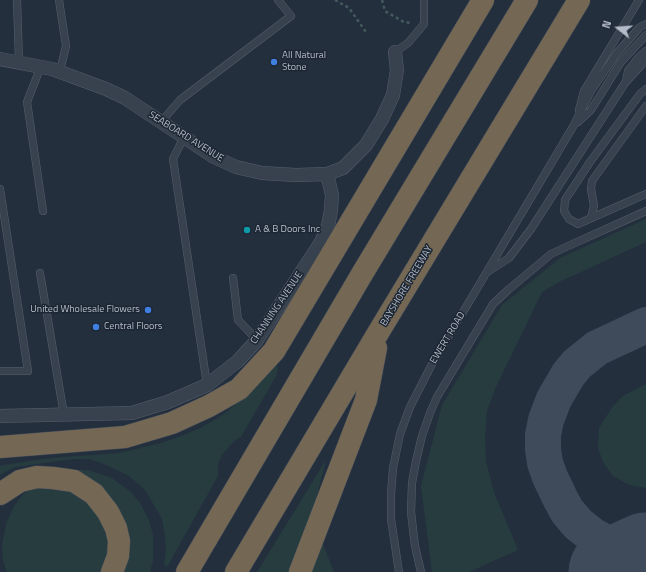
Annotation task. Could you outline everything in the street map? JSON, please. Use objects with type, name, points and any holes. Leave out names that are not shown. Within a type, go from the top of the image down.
[{"type":"highway","points":[[0,447],[125,437],[172,423],[209,406],[239,389],[274,351],[484,0]]},
{"type":"highway","points":[[187,572],[362,274],[527,0]]},
{"type":"highway","name":"BAYSHORE FREEWAY","points":[[236,572],[579,0]]},
{"type":"highway","points":[[300,572],[366,400],[378,333]]},
{"type":"highway","points":[[0,494],[20,482],[37,477],[74,481],[94,494],[108,512],[116,528],[119,542],[118,556],[112,572]]},
{"type":"highway","points":[[246,572],[274,508]]},
{"type":"street","name":"SEABOARD AVENUE","points":[[0,59],[60,71],[125,98],[214,157],[236,167],[262,173],[296,175],[327,174],[343,168],[366,145],[382,119],[393,95],[397,70],[394,52]]},
{"type":"street","name":"CHANNING AVENUE","points":[[0,416],[132,413],[168,402],[207,385],[238,361],[257,340],[321,242],[328,226],[331,210],[332,195],[327,174]]},
{"type":"lane","points":[[17,0],[19,62]]},
{"type":"lane","points":[[59,0],[66,46],[60,71]]},
{"type":"lane","points":[[161,122],[180,100],[291,16],[278,0]]},
{"type":"lane","points":[[394,52],[408,42],[424,24],[424,0]]},
{"type":"lane","name":"EWERT ROAD","points":[[574,125],[584,91],[639,0]]},
{"type":"lane","name":"EWERT ROAD","points":[[399,572],[391,519],[391,494],[393,468],[400,434],[410,407],[428,373],[574,125],[591,91],[617,53],[640,27],[646,24]]},
{"type":"lane","name":"EWERT ROAD","points":[[574,125],[592,110],[621,62],[646,35]]},
{"type":"lane","points":[[626,83],[628,71],[638,58],[646,51]]},
{"type":"lane","points":[[488,272],[509,258],[531,229],[626,83],[646,60]]},
{"type":"lane","points":[[41,66],[27,102],[43,211]]},
{"type":"lane","points":[[646,89],[640,94],[590,162],[565,200],[564,211],[569,219],[578,224],[646,194]]},
{"type":"lane","points":[[591,218],[594,206],[590,189],[592,181],[646,106]]},
{"type":"lane","points":[[184,137],[173,159],[207,385]]},
{"type":"lane","points":[[0,189],[28,371],[0,371]]},
{"type":"lane","points":[[421,572],[415,546],[411,512],[412,483],[422,436],[437,397],[493,304],[551,254],[646,211]]},
{"type":"lane","points":[[40,273],[64,415]]},
{"type":"lane","points":[[233,278],[238,320],[257,340]]},
{"type":"path","points":[[335,0],[349,8],[366,32]]},
{"type":"path","points":[[382,0],[385,11],[404,22],[413,23],[421,28]]},
{"type":"green space","points":[[646,219],[646,242],[557,283],[542,292],[496,387],[487,411],[485,437],[486,461],[494,492],[518,550],[469,572],[432,572],[421,486],[442,405],[502,305],[560,258]]},
{"type":"green space","points":[[276,364],[278,369],[276,376],[241,437],[233,442],[222,455],[218,464],[218,476],[167,567],[164,565],[166,551],[162,519],[145,490],[129,476],[102,463],[88,459],[74,459],[15,467],[0,475],[0,466],[4,465],[50,458],[119,453],[161,443],[181,436],[200,428],[229,410],[266,376]]},
{"type":"green space","points":[[646,384],[646,488],[629,485],[613,476],[603,462],[598,448],[599,428],[613,406],[623,396]]},
{"type":"green space","points":[[326,460],[317,495],[316,519],[321,539],[334,572],[257,572]]},
{"type":"green space","points":[[88,470],[112,478],[131,492],[140,503],[149,520],[153,535],[153,561],[150,572],[7,572],[3,561],[2,545],[6,524],[14,506],[29,487],[63,471]]},
{"type":"taxiway","points":[[646,325],[597,348],[577,364],[568,375],[554,399],[546,420],[543,435],[545,463],[550,477],[567,511],[578,524],[592,535],[603,541],[632,550],[646,550]]},
{"type":"runway","points":[[613,572],[646,557]]},
{"type":"place","name":"All Natural Stone","points":[[274,62]]},
{"type":"place","name":"A & B Doors Inc","points":[[247,230]]},
{"type":"place","name":"United Wholesale Flowers","points":[[148,310]]},
{"type":"place","name":"Central Floors","points":[[96,327]]}]
